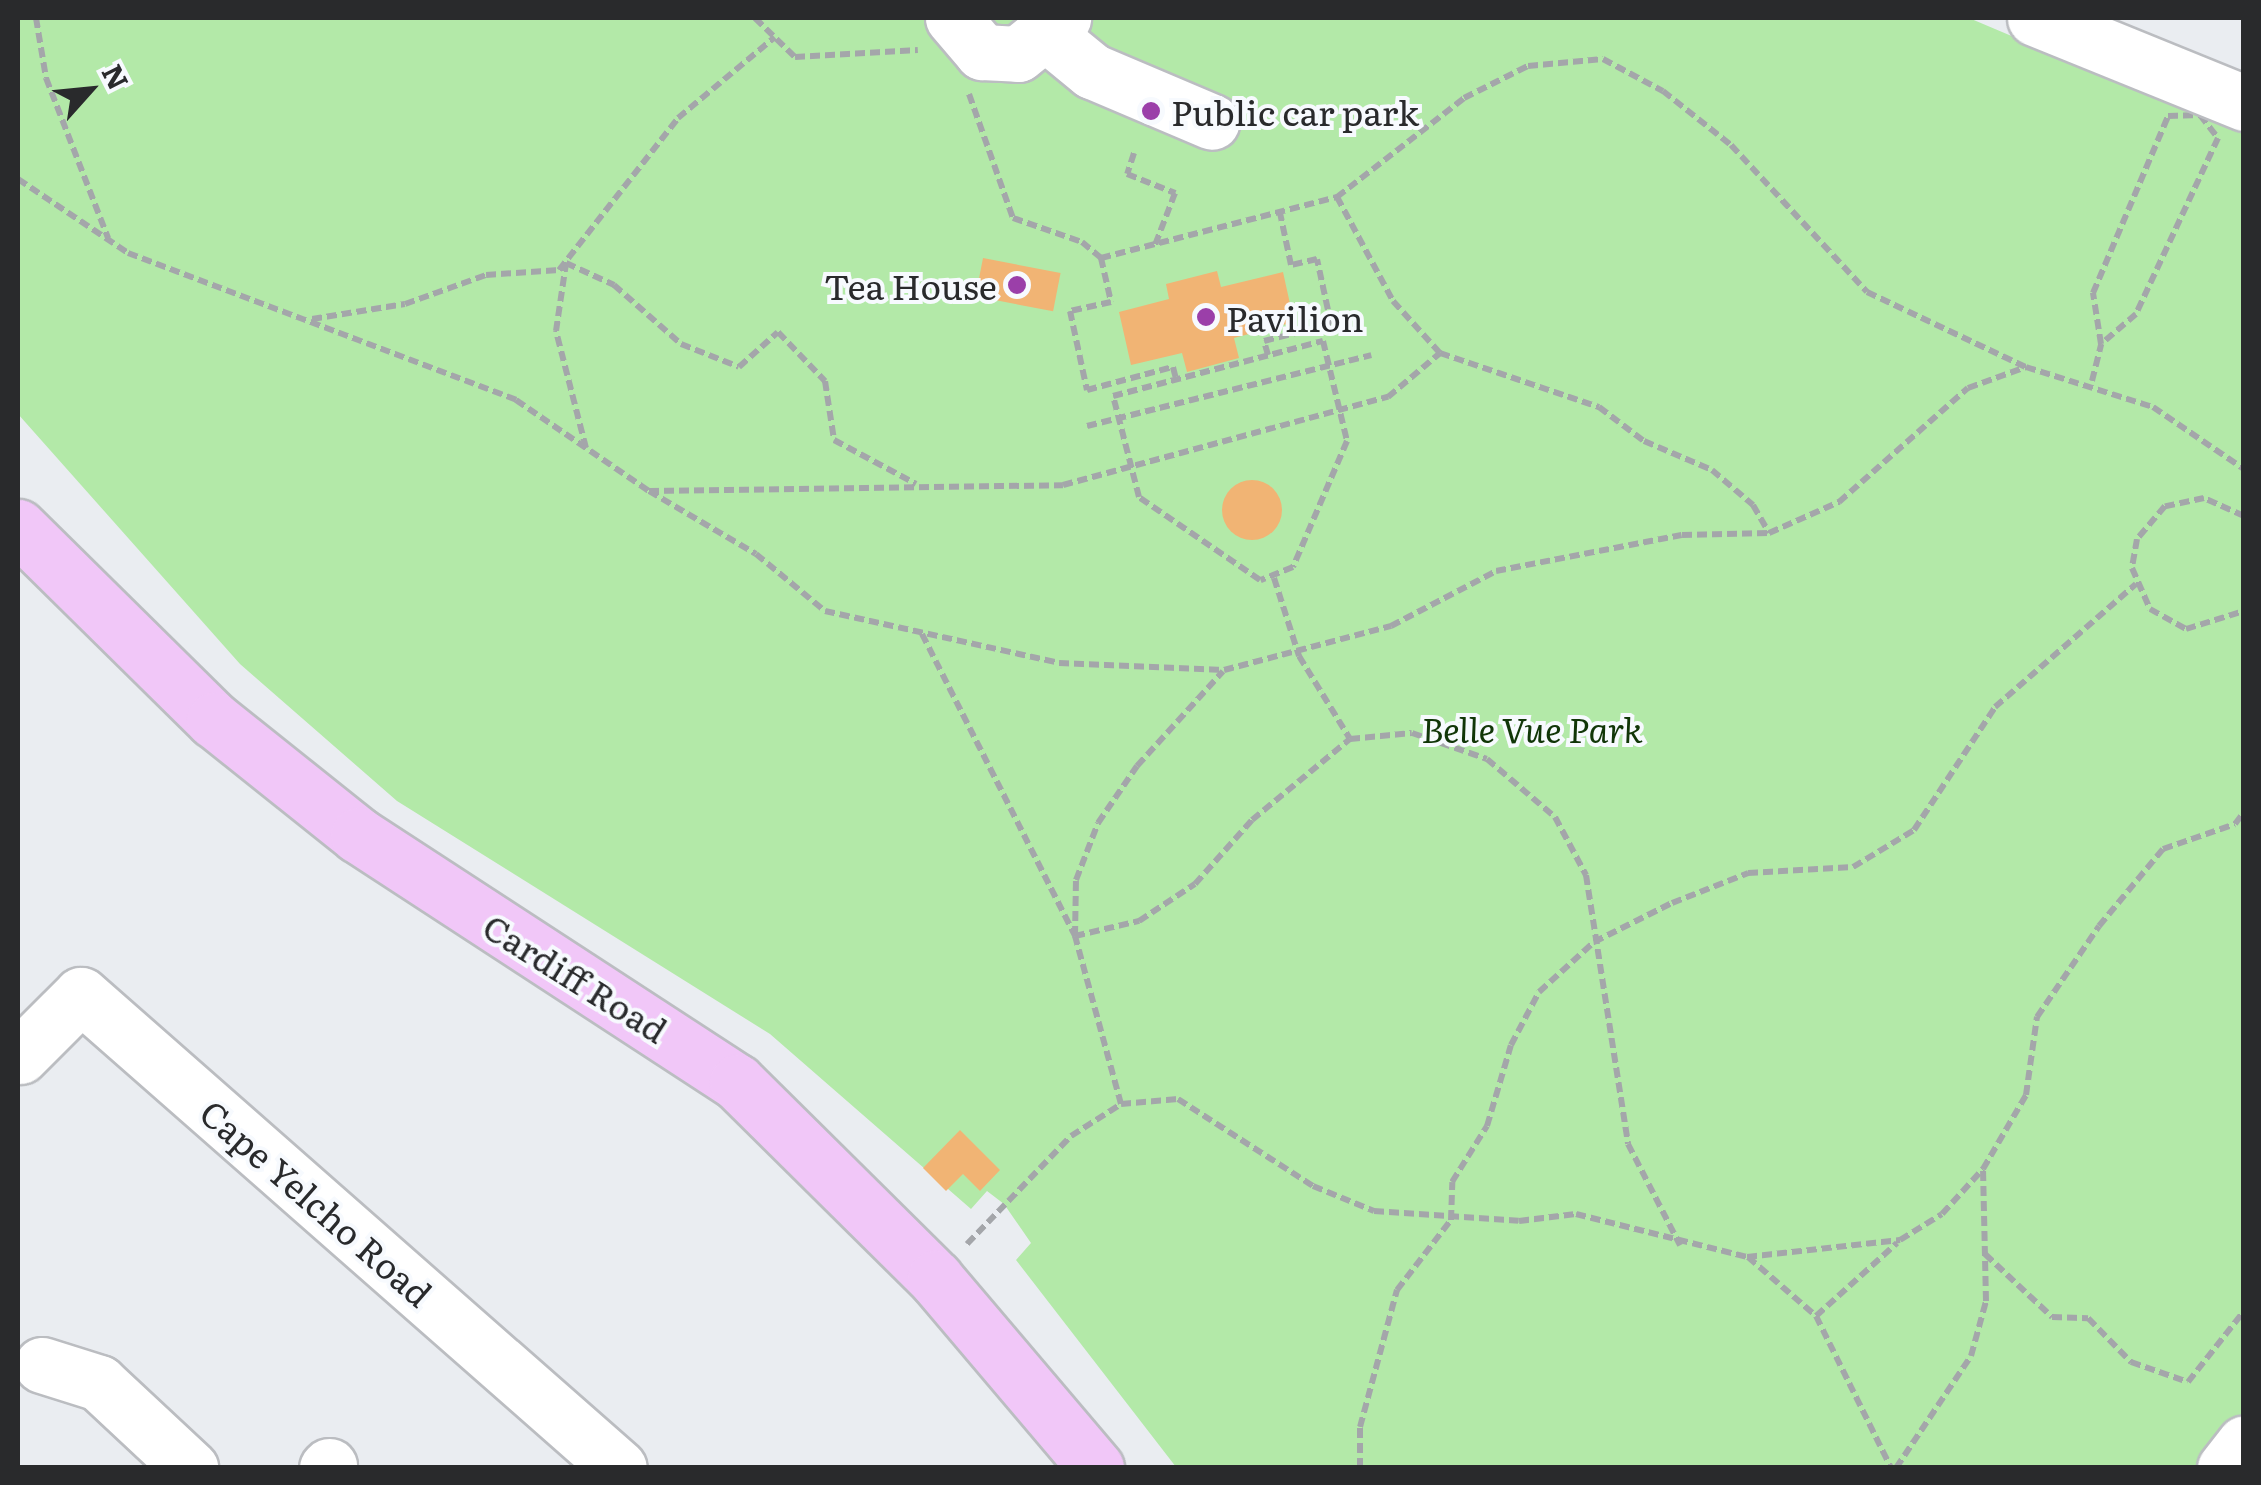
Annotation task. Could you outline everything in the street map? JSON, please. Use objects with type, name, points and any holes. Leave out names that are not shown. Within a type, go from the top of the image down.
[{"type":"main road","name":"Cardiff Road","points":[[18,527],[214,720],[358,836],[737,1082],[936,1278],[1096,1468]]},
{"type":"street","points":[[2035,18],[2231,120]]},
{"type":"street","points":[[939,34],[982,52],[1018,54],[1055,26],[1092,71],[1212,122]]},
{"type":"street","name":"Cape Yelcho Road","points":[[18,1056],[81,995],[619,1468]]},
{"type":"street","points":[[42,1365],[99,1383],[190,1468]]},
{"type":"street","points":[[2225,1468],[2244,1444]]},
{"type":"path","points":[[36,18],[42,28],[46,78],[109,240]]},
{"type":"path","points":[[42,28],[47,18]]},
{"type":"path","points":[[756,18],[795,57],[939,34]]},
{"type":"path","points":[[586,448],[556,332],[566,263],[678,118],[775,37]]},
{"type":"path","points":[[1101,258],[1337,197],[1464,98],[1528,66],[1603,59],[1663,91],[1731,145],[1868,292],[1964,345],[2026,367],[2092,381],[2153,408],[2244,469]]},
{"type":"path","points":[[966,84],[1013,218],[1082,242],[1101,258],[1111,302],[1070,311],[1088,390],[1173,367],[1176,380]]},
{"type":"path","points":[[2092,381],[2100,344],[2093,292],[2168,116]]},
{"type":"path","points":[[2100,344],[2136,314],[2231,120]]},
{"type":"path","points":[[1134,153],[1126,174],[1176,193],[1155,246]]},
{"type":"path","points":[[18,178],[109,240],[516,400],[649,491],[756,554],[825,611],[1059,663],[1224,670],[1294,645],[1392,626],[1496,570],[1589,548],[1768,534],[1839,502],[1968,388],[2026,367]]},
{"type":"path","points":[[1337,197],[1393,300],[1440,353],[1600,407],[1644,441],[1712,470],[1753,505],[1768,534]]},
{"type":"path","points":[[1268,355],[1264,341],[1331,324],[1317,259],[1291,265],[1280,212]]},
{"type":"path","points":[[310,319],[566,263],[614,286],[681,344],[739,366],[778,332],[825,381],[834,440],[918,485]]},
{"type":"path","points":[[1323,341],[1329,364],[1347,441],[1292,567],[1274,578],[1248,576],[1139,497],[1113,396],[1323,341]]},
{"type":"path","points":[[649,491],[1062,486],[1388,397],[1440,353]]},
{"type":"path","points":[[1087,426],[1372,354]]},
{"type":"path","points":[[2244,516],[2204,498],[2165,506],[2137,539],[2136,584],[2150,609],[2186,628],[2244,611]]},
{"type":"path","points":[[1274,578],[1294,645],[1350,739]]},
{"type":"path","points":[[1360,1468],[1360,1426],[1397,1290],[1451,1220],[1452,1182],[1488,1126],[1511,1046],[1539,992],[1594,942],[1748,873],[1853,867],[1914,830],[1995,706],[2136,584]]},
{"type":"path","points":[[922,633],[1076,936],[1120,1104]]},
{"type":"path","points":[[1076,936],[1076,880],[1098,823],[1224,670]]},
{"type":"path","points":[[1076,936],[1139,921],[1195,884],[1252,820],[1350,739],[1412,733],[1487,758],[1554,817],[1586,876],[1628,1144],[1680,1246]]},
{"type":"path","points":[[1816,1316],[1900,1240],[1942,1214],[1983,1169],[2026,1095],[2037,1017],[2099,926],[2163,849],[2239,825],[2244,812]]},
{"type":"path","points":[[936,1278],[1072,1136],[1120,1104],[1178,1099],[1313,1186],[1374,1211],[1451,1220],[1576,1214],[1680,1246],[1747,1256],[1900,1240]]},
{"type":"path","points":[[1747,1256],[1816,1316],[1893,1468],[1971,1356],[1986,1301],[1983,1169]]},
{"type":"path","points":[[1985,1254],[2052,1317],[2088,1318],[2131,1362],[2188,1382],[2244,1311]]},
{"type":"green space","name":"Belle Vue Park","points":[[18,18],[1969,18],[2243,134],[2243,1422],[2203,1468],[1176,1467],[1016,1260],[1031,1243],[1004,1204],[987,1191],[971,1209],[770,1034],[397,801],[240,664],[18,414]]},
{"type":"building","name":"Tea House","points":[[983,258],[1061,273],[1053,311],[976,296]]},
{"type":"building","name":"Pavilion","points":[[1217,271],[1221,287],[1283,272],[1294,322],[1234,338],[1239,358],[1187,372],[1182,353],[1131,365],[1119,312],[1169,299],[1166,284]]},
{"type":"building","points":[[1252,480],[1273,489],[1282,510],[1273,531],[1252,540],[1231,531],[1222,510],[1231,489]]},
{"type":"building","points":[[960,1130],[1000,1170],[980,1191],[963,1174],[946,1191],[923,1168]]},
{"type":"place","name":"Public car park","points":[[1151,111]]},
{"type":"place","name":"Tea House","points":[[1017,285]]},
{"type":"place","name":"Pavilion","points":[[1206,317]]}]
